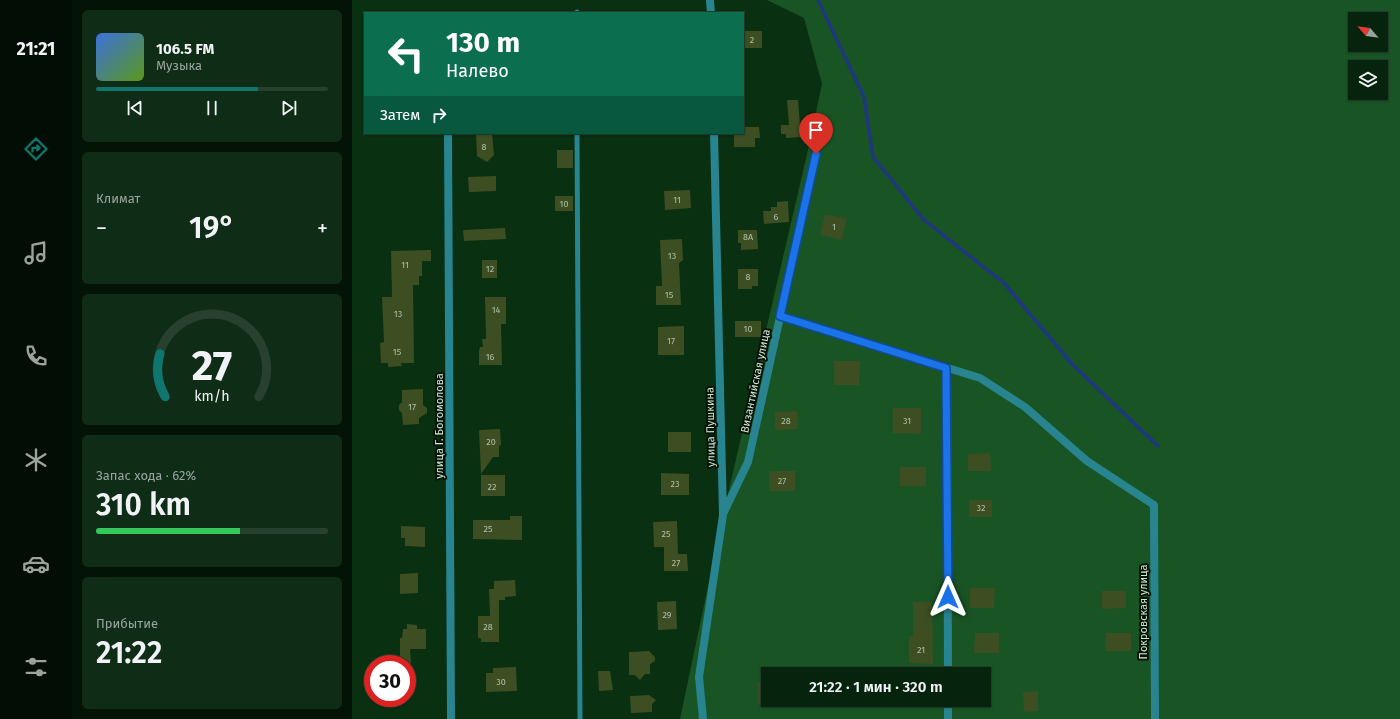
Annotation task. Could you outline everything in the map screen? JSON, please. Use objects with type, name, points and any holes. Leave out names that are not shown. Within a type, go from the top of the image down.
[{"type":"street","points":[[710,0],[710,12]]},
{"type":"street","name":"улица Г. Богомолова","points":[[448,134],[451,719]]},
{"type":"street","name":"улица Пушкина","points":[[703,719],[699,677],[723,515],[714,134]]},
{"type":"street","name":"Византийская улица","points":[[723,515],[748,462],[816,154]]},
{"type":"street","points":[[780,316],[946,368],[948,667]]},
{"type":"street","name":"Покровская улица","points":[[946,368],[980,378],[1025,407],[1087,461],[1154,505],[1155,719]]},
{"type":"street","points":[[948,707],[948,719]]},
{"type":"lane","points":[[578,134],[580,719]]},
{"type":"green space","points":[[767,0],[1400,0],[1400,719],[680,719],[723,515],[822,84],[804,18]]},
{"type":"building","points":[[744,31],[762,31],[762,48],[744,48]]},
{"type":"building","points":[[787,100],[798,100],[801,137],[786,138],[786,134],[781,134],[781,125],[789,125]]},
{"type":"building","points":[[744,127],[759,127],[760,138],[755,138],[755,147],[734,147],[734,135],[744,134]]},
{"type":"building","points":[[476,134],[492,134],[494,155],[487,162],[477,156]]},
{"type":"building","points":[[557,150],[573,150],[573,168],[557,168]]},
{"type":"building","points":[[496,176],[496,191],[469,192],[468,177]]},
{"type":"building","points":[[690,190],[691,208],[665,210],[664,191]]},
{"type":"building","points":[[555,196],[573,196],[573,211],[555,211]]},
{"type":"building","points":[[788,201],[789,222],[764,224],[763,211],[771,211],[771,207],[777,207],[777,202]]},
{"type":"building","points":[[825,214],[847,219],[842,240],[820,235]]},
{"type":"building","points":[[505,228],[506,239],[464,241],[463,230]]},
{"type":"building","points":[[738,230],[757,230],[758,249],[741,250],[741,243],[738,243]]},
{"type":"building","points":[[682,239],[683,260],[679,263],[681,305],[656,305],[656,286],[662,286],[660,240]]},
{"type":"building","points":[[431,250],[431,261],[422,261],[422,276],[419,276],[419,285],[413,285],[414,363],[401,363],[402,366],[388,367],[388,363],[381,363],[380,343],[384,342],[382,297],[392,297],[391,251]]},
{"type":"building","points":[[482,260],[497,260],[497,278],[482,278]]},
{"type":"building","points":[[738,269],[758,269],[758,286],[752,286],[752,289],[738,289]]},
{"type":"building","points":[[485,297],[506,297],[506,324],[501,324],[502,365],[479,365],[479,351],[480,347],[483,347],[482,339],[486,339]]},
{"type":"building","points":[[735,321],[761,321],[761,337],[735,337]]},
{"type":"building","points":[[684,326],[684,355],[658,355],[658,327]]},
{"type":"building","points":[[834,361],[860,361],[859,385],[834,385]]},
{"type":"building","points":[[423,389],[423,405],[427,408],[427,413],[419,418],[419,424],[403,425],[402,413],[399,410],[399,405],[402,402],[402,390]]},
{"type":"building","points":[[893,408],[921,408],[921,434],[893,433]]},
{"type":"building","points":[[797,411],[798,429],[775,430],[775,412]]},
{"type":"building","points":[[500,429],[501,445],[499,446],[499,457],[493,457],[481,474],[479,430]]},
{"type":"building","points":[[668,432],[691,432],[691,452],[668,452]]},
{"type":"building","points":[[990,453],[991,471],[968,471],[968,454]]},
{"type":"building","points":[[900,467],[926,467],[926,486],[900,486]]},
{"type":"building","points":[[769,471],[795,471],[795,491],[769,491]]},
{"type":"building","points":[[661,473],[689,474],[689,495],[661,495]]},
{"type":"building","points":[[481,475],[505,475],[505,496],[481,496]]},
{"type":"building","points":[[969,500],[992,500],[992,517],[969,517]]},
{"type":"building","points":[[510,516],[522,516],[522,540],[473,539],[473,520],[510,520]]},
{"type":"building","points":[[677,521],[678,554],[687,554],[688,571],[664,571],[664,547],[654,547],[653,522]]},
{"type":"building","points":[[401,526],[425,527],[425,547],[405,546],[405,538],[401,538]]},
{"type":"building","points":[[418,573],[418,593],[400,594],[400,574]]},
{"type":"building","points":[[515,580],[516,596],[505,597],[505,600],[499,600],[499,642],[481,642],[481,638],[478,638],[478,616],[490,616],[489,589],[494,589],[494,581]]},
{"type":"building","points":[[970,588],[995,588],[994,608],[970,608]]},
{"type":"building","points":[[1102,591],[1126,591],[1126,608],[1102,609]]},
{"type":"building","points":[[676,601],[677,629],[658,630],[657,602]]},
{"type":"building","points":[[913,602],[932,602],[933,664],[909,663],[909,636],[913,636]]},
{"type":"building","points":[[407,624],[417,625],[417,629],[426,629],[426,649],[410,649],[410,655],[400,655],[400,638],[402,638],[403,629],[407,629]]},
{"type":"building","points":[[975,633],[999,633],[999,653],[974,653]]},
{"type":"building","points":[[1106,633],[1131,633],[1131,651],[1105,651]]},
{"type":"building","points":[[649,651],[655,657],[655,661],[650,664],[650,674],[645,674],[640,680],[635,675],[629,675],[629,652]]},
{"type":"building","points":[[516,667],[517,691],[486,692],[486,673],[493,673],[493,668]]},
{"type":"building","points":[[598,671],[610,671],[613,690],[599,691]]},
{"type":"building","points":[[758,682],[761,682],[761,704],[758,704]]},
{"type":"building","points":[[1038,691],[1038,711],[1024,712],[1023,692]]},
{"type":"building","points":[[649,695],[656,700],[652,704],[652,712],[631,713],[630,696]]},
{"type":"waterway","points":[[818,0],[864,97],[873,157],[924,220],[1004,283],[1072,364],[1158,446]]},
{"type":"route","points":[[816,154],[780,316],[946,368],[948,597]]}]
